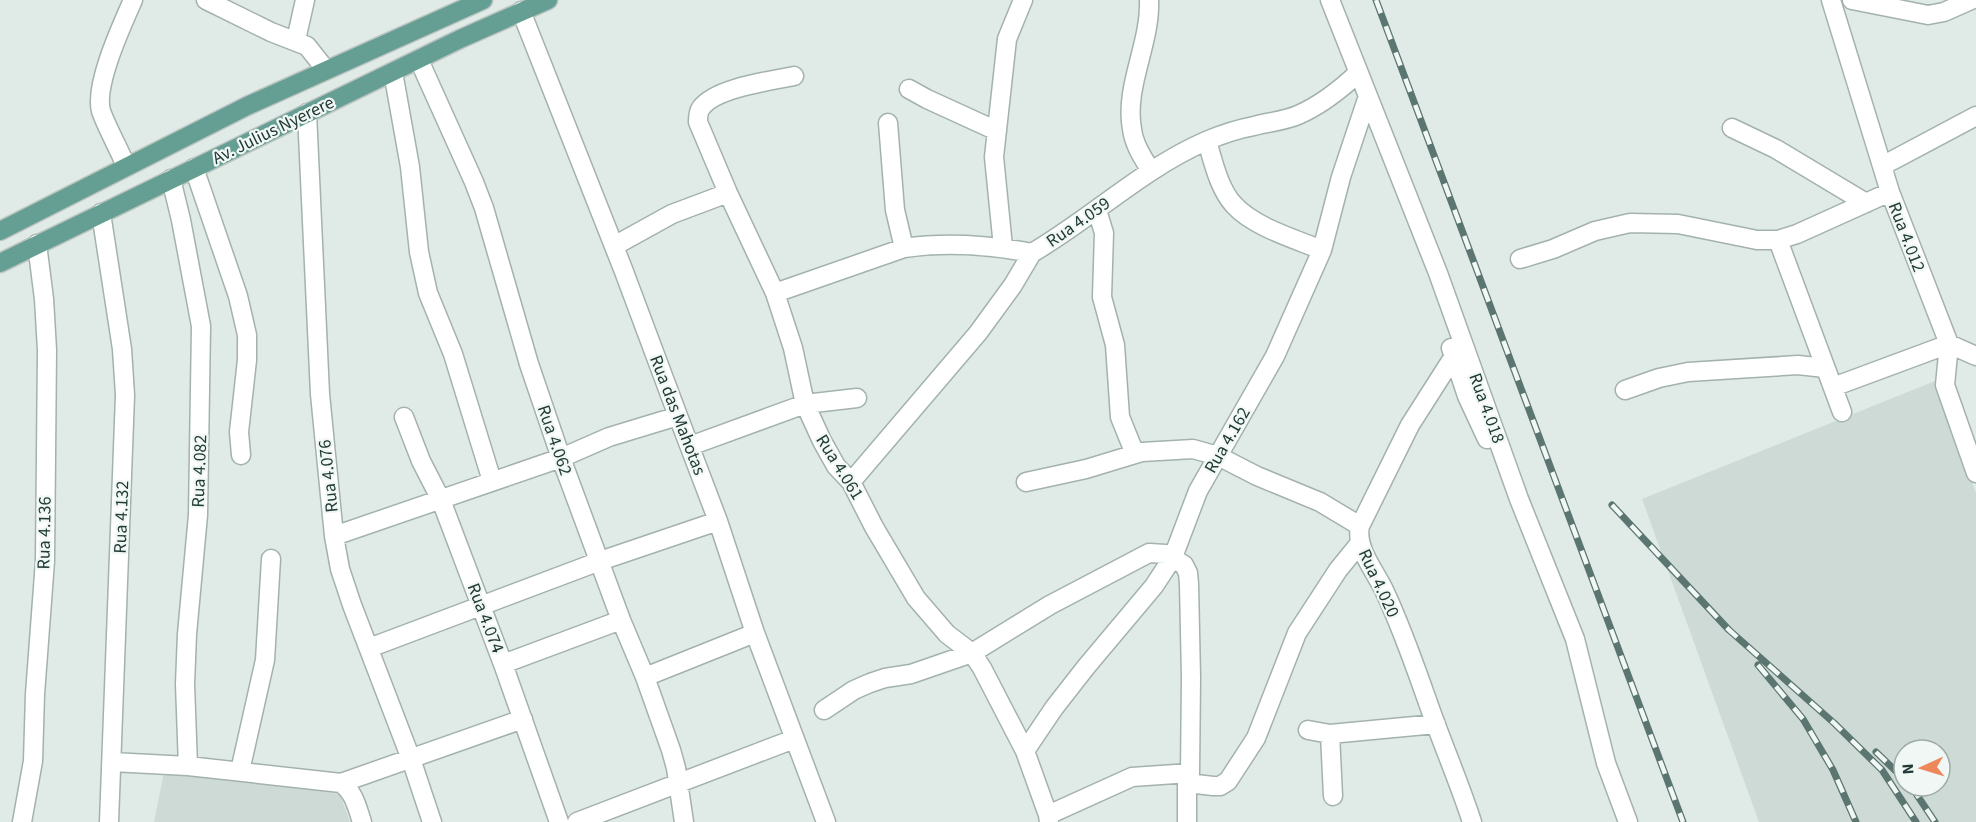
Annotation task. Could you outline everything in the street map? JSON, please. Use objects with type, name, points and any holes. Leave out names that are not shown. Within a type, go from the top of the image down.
[{"type":"main road","name":"Av. Julius Nyerere","points":[[0,231],[246,106],[483,0]]},
{"type":"main road","name":"Av. Julius Nyerere","points":[[0,263],[460,39],[548,0]]},
{"type":"street","points":[[126,166],[101,110],[100,97],[110,57],[133,0]]},
{"type":"street","points":[[206,0],[271,32],[296,40],[312,51],[326,70]]},
{"type":"street","points":[[296,40],[305,0]]},
{"type":"street","points":[[1004,247],[994,157],[1007,39],[1023,0]]},
{"type":"street","points":[[1149,0],[1148,29],[1134,88],[1131,115],[1135,141],[1151,171]]},
{"type":"street","name":"Rua 4.018","points":[[1329,0],[1438,273],[1519,499],[1575,639],[1606,764],[1628,822]]},
{"type":"street","name":"Rua 4.012","points":[[1831,0],[1890,192],[1949,344],[1945,385],[1976,473]]},
{"type":"street","points":[[1852,0],[1928,15],[1944,12],[1971,0]]},
{"type":"street","name":"Rua das Mahotas","points":[[521,12],[690,446],[718,521],[755,633],[826,822]]},
{"type":"street","name":"Rua 4.062","points":[[419,60],[481,199],[529,364],[561,458],[671,750],[684,822]]},
{"type":"street","points":[[393,72],[410,167],[419,252],[428,293],[453,354],[492,481]]},
{"type":"street","name":"Rua 4.059","points":[[775,293],[904,248],[959,244],[1004,247],[1032,253],[1151,171],[1207,141],[1252,126],[1298,116],[1322,103],[1358,73]]},
{"type":"street","name":"Rua 4.061","points":[[794,76],[741,87],[708,101],[699,110],[698,122],[775,293],[793,348],[805,404],[822,441],[836,466],[851,482],[874,527],[916,598],[947,634],[972,653],[982,668],[1025,751],[1048,819]]},
{"type":"street","points":[[909,89],[997,131]]},
{"type":"street","name":"Rua 4.162","points":[[1025,751],[1086,666],[1150,591],[1173,557],[1198,491],[1275,356],[1322,250],[1341,177],[1368,96]]},
{"type":"street","name":"Rua 4.076","points":[[307,113],[321,394],[334,536],[340,569],[432,822]]},
{"type":"street","points":[[1882,166],[1976,116]]},
{"type":"street","points":[[888,123],[895,210],[904,248]]},
{"type":"street","points":[[1732,128],[1776,149],[1866,203]]},
{"type":"street","points":[[1207,141],[1222,185],[1233,204],[1246,216],[1322,250]]},
{"type":"street","points":[[194,168],[238,296],[247,335],[247,360],[239,432],[241,455]]},
{"type":"street","name":"Rua 4.082","points":[[171,179],[182,220],[201,326],[198,515],[187,634],[185,684],[188,766]]},
{"type":"street","points":[[1520,259],[1553,249],[1595,231],[1630,223],[1678,224],[1757,240],[1778,240],[1797,234],[1890,192]]},
{"type":"street","points":[[614,246],[672,214],[728,193]]},
{"type":"street","points":[[1097,210],[1104,233],[1102,297],[1115,345],[1117,398],[1120,417],[1135,454]]},
{"type":"street","name":"Rua 4.132","points":[[101,213],[120,332],[125,395],[109,822]]},
{"type":"street","points":[[1778,240],[1842,412]]},
{"type":"street","name":"Rua 4.136","points":[[22,822],[33,760],[45,551],[47,350],[44,299],[37,244]]},
{"type":"street","points":[[851,482],[978,333],[1013,285],[1032,253]]},
{"type":"street","points":[[1438,273],[1440,306],[1467,396],[1478,422],[1519,499]]},
{"type":"street","points":[[1833,387],[1949,344],[1976,356]]},
{"type":"street","name":"Rua 4.020","points":[[1454,356],[1410,425],[1360,535],[1397,621],[1472,822]]},
{"type":"street","points":[[1625,390],[1659,378],[1688,372],[1798,365],[1826,368]]},
{"type":"street","points":[[690,446],[805,404],[857,398]]},
{"type":"street","points":[[334,536],[561,458],[609,437],[678,416]]},
{"type":"street","name":"Rua 4.074","points":[[404,417],[421,461],[441,500],[559,822]]},
{"type":"street","points":[[1026,482],[1086,469],[1151,450],[1193,449],[1218,456],[1257,476],[1320,502],[1360,535],[1297,633],[1256,738],[1228,781],[1220,786],[1213,786],[1189,778],[1132,777],[1048,819]]},
{"type":"street","points":[[369,648],[600,561],[718,521]]},
{"type":"street","points":[[824,710],[854,690],[870,683],[911,674],[972,653],[1050,605],[1139,557],[1158,552],[1173,557],[1186,568],[1189,584],[1191,678],[1187,822]]},
{"type":"street","points":[[240,771],[265,660],[271,559]]},
{"type":"street","points":[[503,664],[621,620]]},
{"type":"street","points":[[645,677],[755,633]]},
{"type":"street","points":[[112,762],[188,766],[341,783],[523,719]]},
{"type":"street","points":[[1308,730],[1330,734],[1436,724]]},
{"type":"street","points":[[1330,734],[1333,796]]},
{"type":"street","points":[[577,822],[794,739]]},
{"type":"street","points":[[341,783],[348,788],[353,797],[362,822]]},
{"type":"shaded area","points":[[1935,381],[1976,493],[1976,822],[1759,822],[1642,499]]},
{"type":"shaded area","points":[[165,767],[340,794],[350,822],[154,822]]},
{"type":"railway","points":[[1376,0],[1683,822]]},
{"type":"railway","points":[[1612,505],[1729,630],[1834,723],[1882,770],[1916,822]]},
{"type":"railway","points":[[1758,665],[1803,719],[1833,770],[1856,822]]},
{"type":"railway","points":[[1876,752],[1892,767]]},
{"type":"railway","points":[[1919,798],[1935,822]]}]
